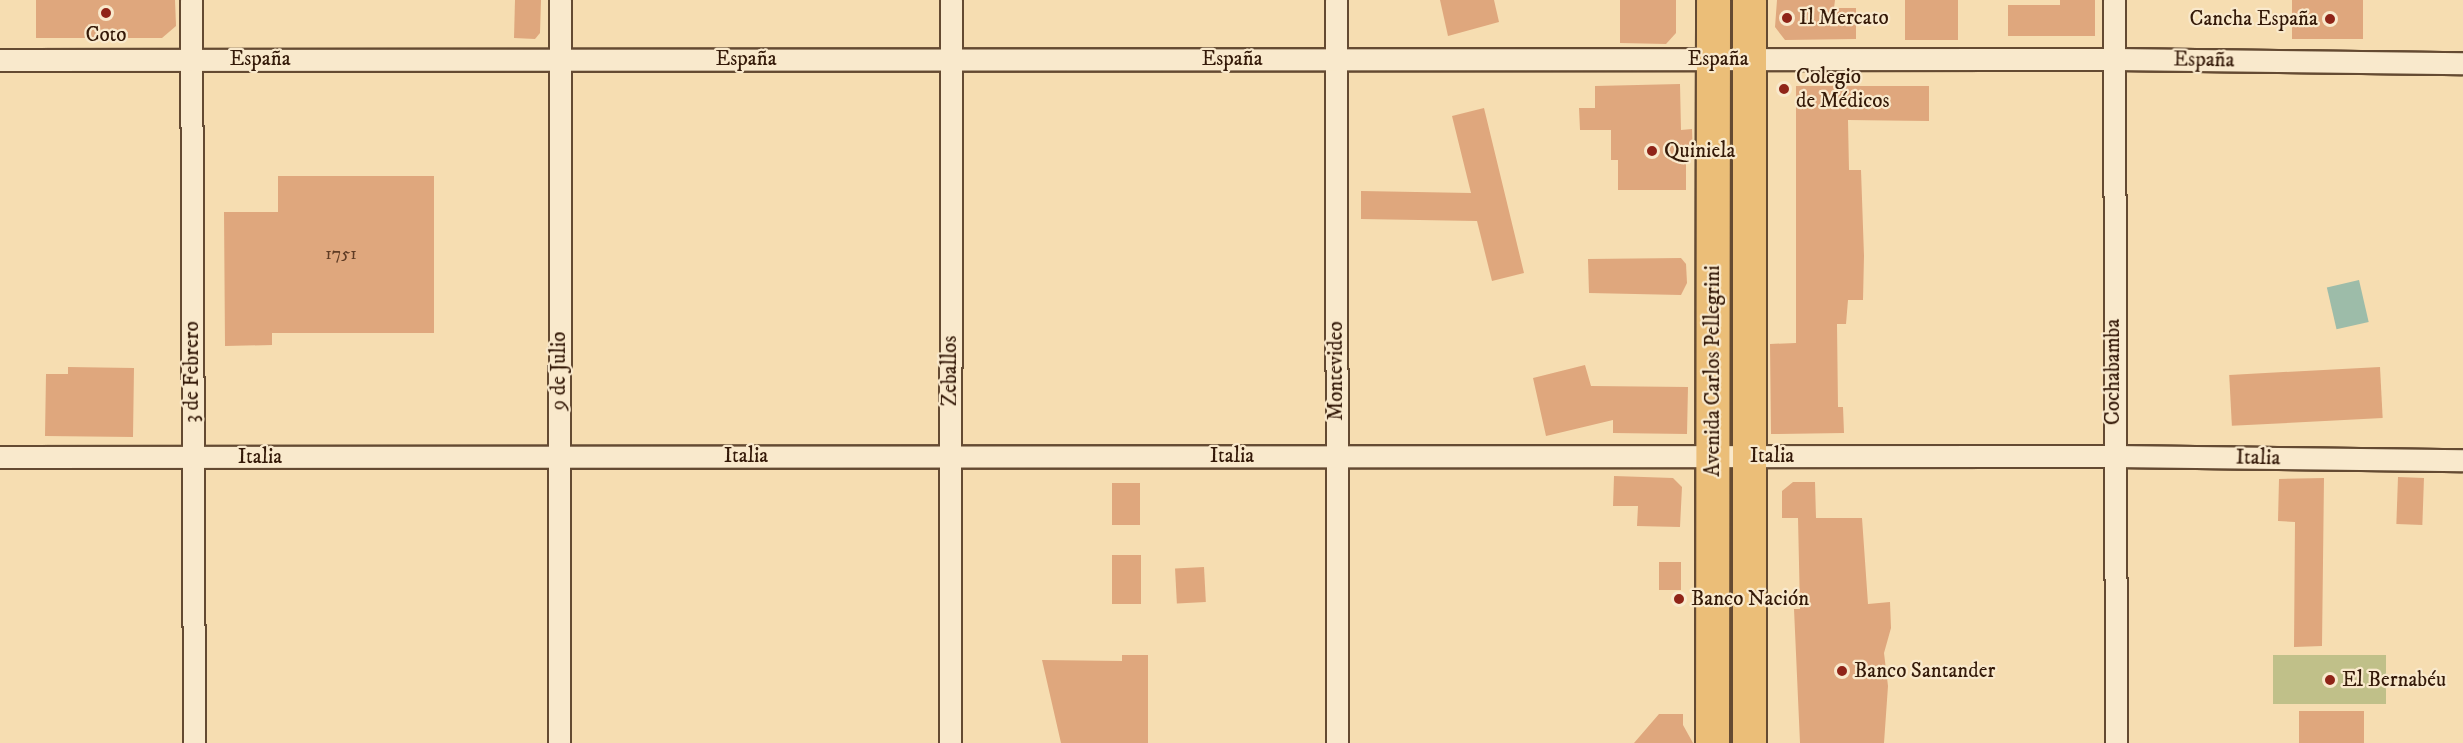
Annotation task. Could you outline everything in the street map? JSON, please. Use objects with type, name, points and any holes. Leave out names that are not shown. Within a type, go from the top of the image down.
[{"type":"main road","name":"Avenida Carlos Pellegrini","points":[[1712,743],[1713,0]]},
{"type":"main road","name":"Avenida Carlos Pellegrini","points":[[1749,0],[1749,743]]},
{"type":"street","name":"3 de Febrero","points":[[190,0],[194,743]]},
{"type":"street","name":"9 de Julio","points":[[559,743],[560,0]]},
{"type":"street","name":"Zeballos","points":[[950,743],[951,0]]},
{"type":"street","name":"Montevideo","points":[[1336,0],[1337,743]]},
{"type":"street","name":"Cochabamba","points":[[2114,0],[2113,456],[2116,743]]},
{"type":"street","name":"España","points":[[0,60],[2114,58],[2463,63]]},
{"type":"street","name":"Italia","points":[[0,457],[2113,456],[2463,460]]},
{"type":"green space","name":"El Bernabéu","points":[[2273,655],[2386,655],[2386,704],[2273,704]]},
{"type":"shaded area","points":[[2359,280],[2369,322],[2337,329],[2327,287]]},
{"type":"building","name":"Coto","points":[[36,0],[175,0],[176,26],[162,38],[36,38]]},
{"type":"building","points":[[515,0],[541,0],[540,33],[535,39],[514,38]]},
{"type":"building","points":[[1440,0],[1494,0],[1499,22],[1448,36]]},
{"type":"building","points":[[1620,0],[1676,0],[1676,33],[1666,44],[1620,43]]},
{"type":"building","points":[[1777,0],[1835,0],[1834,8],[1856,8],[1856,39],[1785,40],[1775,27]]},
{"type":"building","points":[[1905,0],[1958,0],[1958,40],[1905,40]]},
{"type":"building","points":[[2060,0],[2095,0],[2095,36],[2008,36],[2008,5],[2060,5]]},
{"type":"building","name":"Cancha España","points":[[2292,0],[2363,0],[2363,39],[2292,39]]},
{"type":"building","points":[[1680,84],[1681,130],[1692,129],[1693,158],[1686,158],[1686,190],[1618,190],[1618,160],[1611,160],[1611,130],[1580,130],[1579,108],[1595,108],[1595,86]]},
{"type":"building","points":[[1796,86],[1929,86],[1929,121],[1848,120],[1849,170],[1861,170],[1864,256],[1863,300],[1848,300],[1846,324],[1837,324],[1838,407],[1843,407],[1844,433],[1771,434],[1770,344],[1796,343]]},
{"type":"building","points":[[1484,108],[1524,273],[1492,281],[1477,221],[1361,219],[1361,191],[1471,193],[1452,116]]},
{"type":"building","points":[[278,176],[434,176],[434,333],[272,333],[272,345],[225,346],[224,212],[278,212]]},
{"type":"building","points":[[1681,258],[1686,264],[1687,283],[1681,295],[1589,293],[1588,259]]},
{"type":"building","points":[[1585,365],[1591,386],[1688,387],[1687,434],[1613,433],[1613,420],[1546,436],[1533,378]]},
{"type":"building","points":[[68,367],[134,368],[133,437],[45,436],[46,374],[68,374]]},
{"type":"building","points":[[2380,367],[2383,418],[2232,426],[2229,375]]},
{"type":"building","points":[[1614,476],[1673,478],[1682,487],[1680,527],[1637,526],[1638,506],[1613,506]]},
{"type":"building","points":[[2398,477],[2424,478],[2422,525],[2396,524]]},
{"type":"building","points":[[2324,478],[2322,646],[2294,647],[2295,522],[2278,521],[2279,479]]},
{"type":"building","points":[[1793,482],[1815,482],[1816,518],[1862,518],[1868,604],[1890,602],[1891,628],[1884,653],[1888,686],[1884,743],[1800,743],[1794,609],[1800,609],[1798,518],[1782,518],[1782,491]]},
{"type":"building","points":[[1112,483],[1140,483],[1140,525],[1112,525]]},
{"type":"building","points":[[1112,555],[1141,555],[1141,604],[1112,604]]},
{"type":"building","points":[[1659,562],[1681,562],[1681,590],[1659,590]]},
{"type":"building","points":[[1204,567],[1206,602],[1177,603],[1175,569]]},
{"type":"building","points":[[1122,655],[1148,655],[1148,743],[1061,743],[1042,660],[1122,661]]},
{"type":"building","points":[[2299,711],[2364,711],[2364,743],[2299,743]]},
{"type":"building","points":[[1659,714],[1683,714],[1683,725],[1693,743],[1634,743]]},
{"type":"place","name":"Coto","points":[[106,13]]},
{"type":"place","name":"Il Mercato","points":[[1787,18]]},
{"type":"place","name":"Cancha España","points":[[2330,19]]},
{"type":"place","name":"Colegio de Médicos","points":[[1784,89]]},
{"type":"place","name":"Quiniela","points":[[1652,151]]},
{"type":"place","name":"Banco Nación","points":[[1679,599]]},
{"type":"place","name":"Banco Santander","points":[[1842,671]]},
{"type":"place","name":"El Bernabéu","points":[[2330,680]]}]
